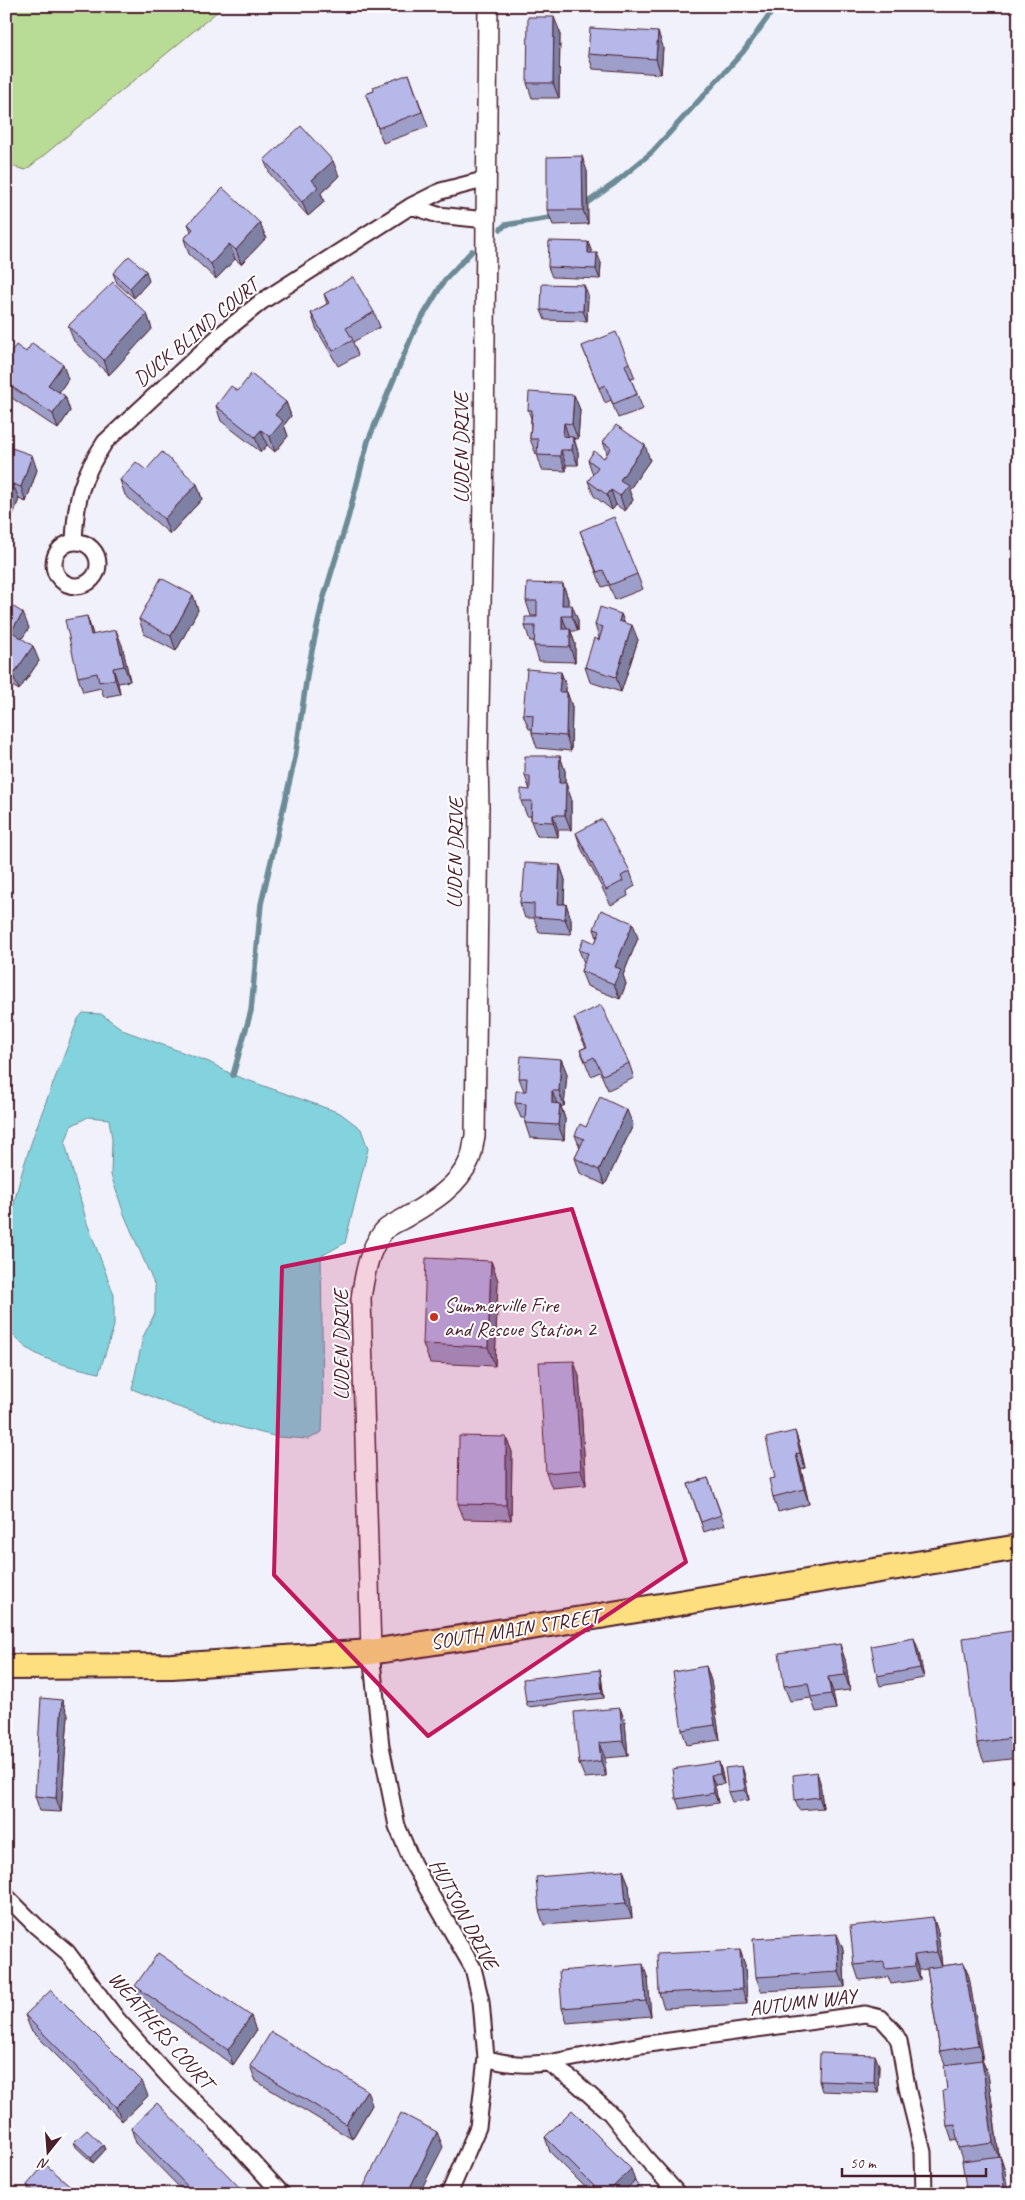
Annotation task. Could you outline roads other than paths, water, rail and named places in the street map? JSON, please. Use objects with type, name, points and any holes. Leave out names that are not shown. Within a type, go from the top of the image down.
[{"type":"main road","name":"SOUTH MAIN STREET","points":[[8,1672],[172,1666],[371,1652],[1019,1548]]},
{"type":"street","name":"LUDEN DRIVE","points":[[371,1652],[361,1298],[365,1272],[372,1248],[384,1230],[445,1192],[458,1177],[470,1159],[475,1136],[488,6]]},
{"type":"street","name":"DUCK BLIND COURT","points":[[74,541],[75,511],[80,487],[91,462],[105,442],[220,335],[261,302],[411,206],[441,191],[487,179]]},
{"type":"street","points":[[411,206],[438,215],[486,220]]},
{"type":"street","name":"HUTSON DRIVE","points":[[371,1652],[381,1746],[397,1826],[413,1864],[473,1968],[481,2001],[486,2058],[478,2127],[449,2194]]},
{"type":"street","name":"WEATHERS COURT","points":[[6,1896],[36,1926],[67,1952],[117,2019],[170,2078],[218,2124],[282,2194]]},
{"type":"street","name":"AUTUMN WAY","points":[[486,2058],[502,2064],[548,2063],[641,2045],[865,2014],[880,2018],[894,2032],[903,2052],[908,2092],[923,2152],[924,2194]]},
{"type":"street","points":[[548,2063],[573,2080],[611,2114],[644,2156],[678,2194]]},
{"type":"water","points":[[83,1013],[101,1014],[125,1031],[209,1062],[233,1075],[340,1113],[361,1129],[368,1149],[345,1243],[321,1256],[322,1432],[309,1439],[278,1437],[242,1428],[172,1405],[132,1389],[143,1337],[155,1313],[155,1286],[124,1214],[111,1175],[112,1139],[109,1119],[88,1117],[71,1126],[65,1143],[87,1223],[114,1295],[114,1326],[99,1373],[40,1356],[20,1342],[9,1328],[6,1311],[6,1257],[11,1218],[18,1188],[35,1131],[78,1019]]},
{"type":"waterway","points":[[581,207],[615,183],[652,152],[743,52],[776,6]]},
{"type":"waterway","points":[[501,229],[505,225],[556,217]]},
{"type":"waterway","points":[[233,1075],[251,1011],[261,904],[295,758],[308,669],[323,600],[348,518],[368,441],[414,331],[444,281],[472,251]]},
{"type":"place","name":"Summerville Fire and Rescue Station 2","points":[[434,1317]]}]
